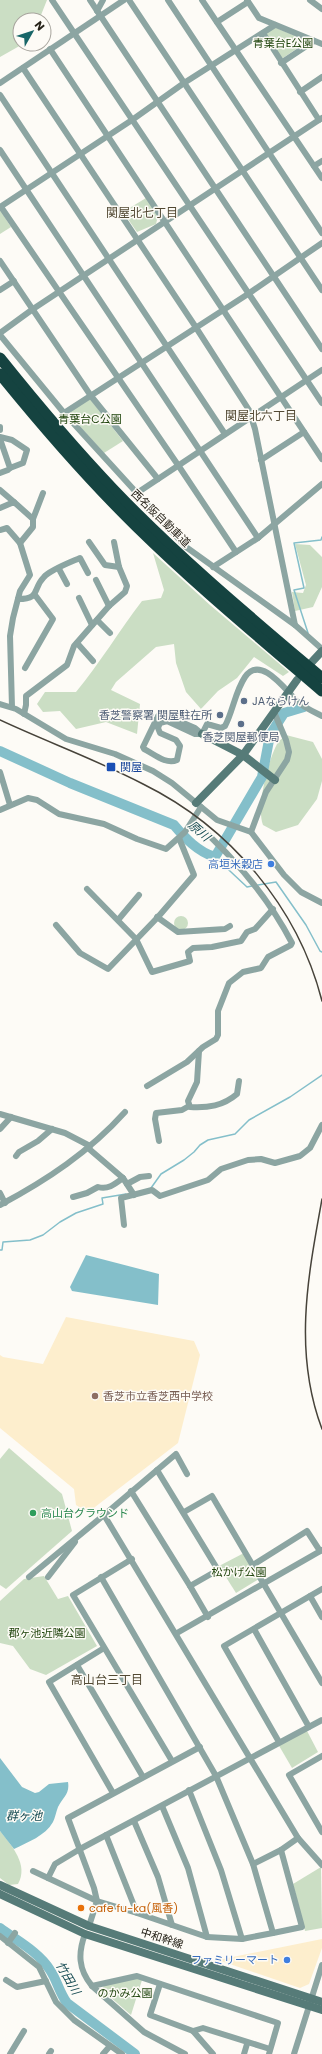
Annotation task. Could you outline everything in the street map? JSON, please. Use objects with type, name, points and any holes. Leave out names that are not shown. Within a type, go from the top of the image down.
[{"type":"highway","name":"西名阪自動車道","points":[[0,358],[75,448],[138,514],[231,600],[322,678]]},
{"type":"highway","name":"西名阪自動車道","points":[[0,374],[72,459],[136,526],[223,607],[322,691]]},
{"type":"main road","points":[[310,664],[322,650]]},
{"type":"main road","points":[[199,805],[243,755],[297,680]]},
{"type":"main road","points":[[202,734],[243,755],[275,780]]},
{"type":"main road","name":"中和幹線","points":[[0,1885],[87,1930]]},
{"type":"main road","name":"中和幹線","points":[[0,1894],[87,1930],[310,2002],[322,2010]]},
{"type":"main road","name":"中和幹線","points":[[310,2002],[322,2002]]},
{"type":"street","points":[[52,0],[322,403]]},
{"type":"street","points":[[90,0],[322,349]]},
{"type":"street","points":[[99,13],[102,0]]},
{"type":"street","points":[[52,48],[74,33],[99,13],[124,0]]},
{"type":"street","points":[[129,0],[322,290]]},
{"type":"street","points":[[168,0],[268,155],[322,234]]},
{"type":"street","points":[[202,0],[322,178]]},
{"type":"street","points":[[310,0],[322,9]]},
{"type":"street","points":[[217,22],[247,1],[259,18],[322,44]]},
{"type":"street","points":[[236,552],[178,465],[0,207],[132,120],[184,83],[275,25]]},
{"type":"street","points":[[262,33],[300,92],[320,119],[191,206],[33,309],[0,334],[64,413],[186,547],[295,626],[322,650]]},
{"type":"street","points":[[281,63],[314,41]]},
{"type":"street","points":[[0,83],[46,52]]},
{"type":"street","points":[[52,52],[322,459]]},
{"type":"street","points":[[23,68],[195,326],[252,416],[295,626]]},
{"type":"street","points":[[300,92],[322,77]]},
{"type":"street","points":[[0,95],[53,172],[226,434]]},
{"type":"street","points":[[1,154],[142,362],[258,538]]},
{"type":"street","points":[[314,166],[322,161]]},
{"type":"street","points":[[64,413],[195,326],[248,294],[273,275],[322,243]]},
{"type":"street","points":[[0,261],[91,396],[158,479]]},
{"type":"street","points":[[0,290],[14,281]]},
{"type":"street","points":[[137,493],[322,370]]},
{"type":"street","points":[[261,460],[304,432]]},
{"type":"street","points":[[0,473],[23,463],[27,450],[12,440],[0,438],[10,468]]},
{"type":"street","points":[[213,567],[258,538],[322,484]]},
{"type":"street","points":[[0,490],[2,494],[14,502],[33,519]]},
{"type":"street","points":[[20,543],[33,527],[33,519],[43,493]]},
{"type":"street","points":[[0,508],[14,502]]},
{"type":"street","points":[[0,530],[7,528],[20,543],[30,575],[20,591],[10,636],[12,707]]},
{"type":"street","points":[[89,542],[105,565],[119,567]]},
{"type":"street","points":[[24,714],[26,696],[67,665],[77,644],[92,625],[109,606],[125,592],[127,586],[119,567],[114,542]]},
{"type":"street","points":[[18,599],[27,599],[35,595],[44,577],[80,558],[88,573]]},
{"type":"street","points":[[59,569],[66,584]]},
{"type":"street","points":[[96,580],[109,606]]},
{"type":"street","points":[[25,668],[53,620],[35,595]]},
{"type":"street","points":[[79,598],[92,625]]},
{"type":"street","points":[[97,620],[110,633]]},
{"type":"street","points":[[77,644],[93,661]]},
{"type":"street","points":[[202,734],[207,724],[221,728],[225,726],[246,676],[254,670],[260,669],[268,673],[299,702],[322,716]]},
{"type":"street","points":[[0,704],[12,707],[66,739],[114,754],[153,771],[172,783],[217,820],[252,832],[284,875],[301,892],[322,903]]},
{"type":"street","points":[[252,832],[262,802],[287,760],[289,752],[274,712]]},
{"type":"street","points":[[165,715],[196,728],[202,734],[195,734],[167,721],[160,724],[158,728],[160,733],[176,740],[180,746],[177,760],[172,762],[166,761],[144,750],[143,747],[158,716],[165,715]]},
{"type":"street","points":[[0,772],[10,805]]},
{"type":"street","points":[[0,810],[24,799],[37,800],[59,814],[104,824],[128,835],[166,849],[185,832],[194,821],[199,805]]},
{"type":"street","points":[[147,1086],[187,1062],[199,1050],[216,1039],[218,1035],[219,1006],[234,978],[243,972],[261,968],[268,957],[291,945],[292,943],[273,909],[244,872],[224,848],[194,821]]},
{"type":"street","points":[[56,925],[80,953],[108,969],[158,917],[194,875],[179,838]]},
{"type":"street","points":[[87,889],[136,940],[152,972],[190,961],[188,952],[193,948],[212,947],[241,941],[247,932],[255,929],[273,909]]},
{"type":"street","points":[[118,920],[139,895]]},
{"type":"street","points":[[158,917],[178,932],[225,929],[230,926]]},
{"type":"street","points":[[189,1106],[188,1101],[197,1082],[199,1050]]},
{"type":"street","points":[[159,1141],[155,1119],[156,1113],[182,1110],[189,1106],[201,1108],[228,1102],[237,1094],[239,1081]]},
{"type":"street","points":[[0,1193],[2,1204],[34,1187],[101,1138],[125,1112]]},
{"type":"street","points":[[0,1114],[75,1137],[89,1147],[123,1178],[134,1195]]},
{"type":"street","points":[[0,1130],[11,1117]]},
{"type":"street","points":[[124,1225],[121,1198],[152,1190],[160,1196],[208,1180],[221,1169],[248,1160],[261,1159],[275,1163],[300,1156],[310,1148],[322,1125]]},
{"type":"street","points":[[16,1156],[19,1152],[38,1141],[52,1129]]},
{"type":"street","points":[[128,1184],[140,1177],[149,1176]]},
{"type":"street","points":[[73,1197],[87,1193],[98,1187],[103,1188],[111,1186],[123,1178]]},
{"type":"street","points":[[29,1577],[176,1454],[187,1474]]},
{"type":"street","points":[[157,1470],[218,1570],[190,1586]]},
{"type":"street","points":[[131,1491],[208,1616]]},
{"type":"street","points":[[184,1512],[212,1496],[322,1682]]},
{"type":"street","points":[[104,1515],[177,1633],[298,1838],[322,1865]]},
{"type":"street","points":[[177,1633],[321,1550],[307,1531],[252,1565]]},
{"type":"street","points":[[48,1577],[84,1532]]},
{"type":"street","points":[[132,1559],[73,1594],[172,1761]]},
{"type":"street","points":[[101,1577],[216,1776],[253,1864],[273,1933]]},
{"type":"street","points":[[279,1742],[224,1646],[322,1589]]},
{"type":"street","points":[[310,1596],[322,1617]]},
{"type":"street","points":[[254,1629],[309,1727]]},
{"type":"street","points":[[104,1648],[49,1682],[114,1793]]},
{"type":"street","points":[[77,1665],[142,1777]]},
{"type":"street","points":[[48,1878],[55,1864],[80,1849],[322,1720]]},
{"type":"street","points":[[185,2054],[144,2032],[92,1986],[85,1977],[79,1952],[97,1901],[94,1888],[68,1818],[200,1747]]},
{"type":"street","points":[[322,1756],[289,1775],[322,1832]]},
{"type":"street","points":[[190,1790],[221,1870],[242,1939]]},
{"type":"street","points":[[162,1806],[188,1868],[208,1937]]},
{"type":"street","points":[[134,1821],[158,1877],[172,1925]]},
{"type":"street","points":[[106,1835],[137,1913]]},
{"type":"street","points":[[253,1864],[281,1850],[298,1838]]},
{"type":"street","points":[[33,1871],[97,1901],[208,1937],[242,1939],[302,1927],[281,1850]]},
{"type":"street","points":[[8,1943],[15,1933]]},
{"type":"street","points":[[0,1936],[38,1967],[56,2002],[74,2020],[122,2054]]},
{"type":"street","points":[[294,2054],[322,1965]]},
{"type":"street","points":[[92,1986],[137,1976],[278,2023],[270,2052],[202,2028],[193,2031]]},
{"type":"street","points":[[6,1980],[17,1987],[46,1981]]},
{"type":"street","points":[[160,1984],[150,2015],[193,2031],[213,2054]]},
{"type":"street","points":[[10,2054],[24,2031]]},
{"type":"street","points":[[244,2054],[247,2044]]},
{"type":"street","points":[[103,2054],[110,2046]]},
{"type":"shaded area","name":"香芝市立香芝西中学校","points":[[66,1317],[194,1341],[200,1355],[178,1443],[95,1507],[92,1515],[76,1505],[74,1489],[0,1428],[0,1355],[3,1357],[43,1364]]},
{"type":"shaded area","points":[[322,1939],[322,1948],[309,1984],[300,1988],[218,1960]]},
{"type":"green space","points":[[0,0],[47,0],[42,12],[12,12],[12,50],[0,57]]},
{"type":"green space","name":"青葉台E公園","points":[[274,28],[308,41],[283,58],[278,57],[266,35],[267,32]]},
{"type":"green space","points":[[146,198],[158,216],[156,224],[137,232],[123,212]]},
{"type":"green space","points":[[0,210],[11,227],[0,234]]},
{"type":"green space","name":"青葉台C公園","points":[[90,399],[123,441],[104,453],[68,413]]},
{"type":"green space","points":[[295,544],[310,545],[322,557],[322,587],[313,607],[295,611],[292,592],[303,593],[306,585]]},
{"type":"green space","points":[[153,553],[210,605],[289,672],[283,676],[254,657],[237,678],[218,691],[201,709],[186,692],[176,663],[174,644],[156,647],[116,682],[111,690],[140,704],[137,734],[106,722],[76,729],[60,711],[43,712],[37,704],[45,692],[76,692],[142,601],[161,598],[164,590]]},
{"type":"green space","points":[[286,735],[313,742],[322,759],[322,781],[317,799],[298,825],[276,832],[263,825],[261,817],[262,796],[270,761],[278,743]]},
{"type":"green space","points":[[181,916],[186,918],[188,923],[186,928],[181,930],[176,928],[174,923],[176,918]]},
{"type":"green space","name":"高山台グラウンド","points":[[9,1448],[62,1494],[72,1531],[6,1589],[0,1585],[0,1459]]},
{"type":"green space","name":"松かげ公園","points":[[244,1553],[259,1579],[236,1593],[219,1566]]},
{"type":"green space","name":"郡ヶ池近隣公園","points":[[44,1576],[58,1599],[68,1596],[97,1646],[46,1675],[30,1669],[13,1646],[0,1643],[0,1601],[24,1579]]},
{"type":"green space","points":[[306,1729],[318,1752],[292,1768],[278,1744]]},
{"type":"green space","points":[[0,1831],[18,1856],[22,1870],[18,1884],[9,1885],[0,1878]]},
{"type":"green space","points":[[321,1867],[322,1928],[305,1931],[293,1884]]},
{"type":"green space","name":"のかみ公園","points":[[136,1978],[142,1980],[131,2015],[102,1990],[104,1985]]},
{"type":"water","points":[[86,1255],[159,1274],[158,1305],[72,1291],[70,1287]]},
{"type":"water","name":"群ヶ池","points":[[0,1758],[22,1787],[35,1793],[39,1792],[49,1784],[68,1782],[67,1793],[58,1807],[50,1827],[36,1838],[14,1849],[0,1831]]},
{"type":"waterway","points":[[308,633],[294,590],[304,588],[294,543],[321,540],[322,537]]},
{"type":"waterway","name":"原川","points":[[0,751],[70,783],[174,825],[187,840],[197,848],[215,857],[262,777],[270,735],[284,713],[304,707]]},
{"type":"waterway","points":[[215,857],[247,887],[252,886]]},
{"type":"waterway","points":[[258,885],[276,882],[306,925],[320,951],[322,952]]},
{"type":"waterway","points":[[151,1188],[161,1174],[184,1160],[200,1145],[208,1140],[235,1134],[249,1120],[290,1097],[322,1075]]},
{"type":"waterway","points":[[0,1250],[2,1250],[3,1242],[30,1240],[43,1235],[60,1222],[76,1213],[103,1204],[102,1198],[126,1194]]},
{"type":"waterway","name":"竹田川","points":[[0,1928],[40,1958],[52,1974],[67,2003],[135,2054]]},
{"type":"railway","points":[[0,720],[108,767],[143,784],[175,802],[204,823],[232,847],[256,873],[278,902],[296,933],[311,966],[322,1001]]},
{"type":"railway","points":[[322,1199],[308,1285],[306,1314],[308,1371],[313,1400],[322,1429]]},
{"type":"place","name":"JAならけん","points":[[244,701]]},
{"type":"place","name":"香芝警察署 関屋駐在所","points":[[220,715]]},
{"type":"place","name":"香芝関屋郵便局","points":[[241,724]]},
{"type":"place","name":"関屋","points":[[111,767]]},
{"type":"place","name":"高垣米穀店","points":[[271,864]]},
{"type":"place","name":"香芝市立香芝西中学校","points":[[95,1396]]},
{"type":"place","name":"高山台グラウンド","points":[[33,1513]]},
{"type":"place","name":"cafe fu-ka(風香)","points":[[81,1908]]},
{"type":"place","name":"ファミリーマート","points":[[287,1960]]},
{"type":"district","name":"関屋北七丁目","points":[[142,213]]},
{"type":"district","name":"関屋北六丁目","points":[[261,416]]},
{"type":"district","name":"高山台三丁目","points":[[107,1680]]}]
